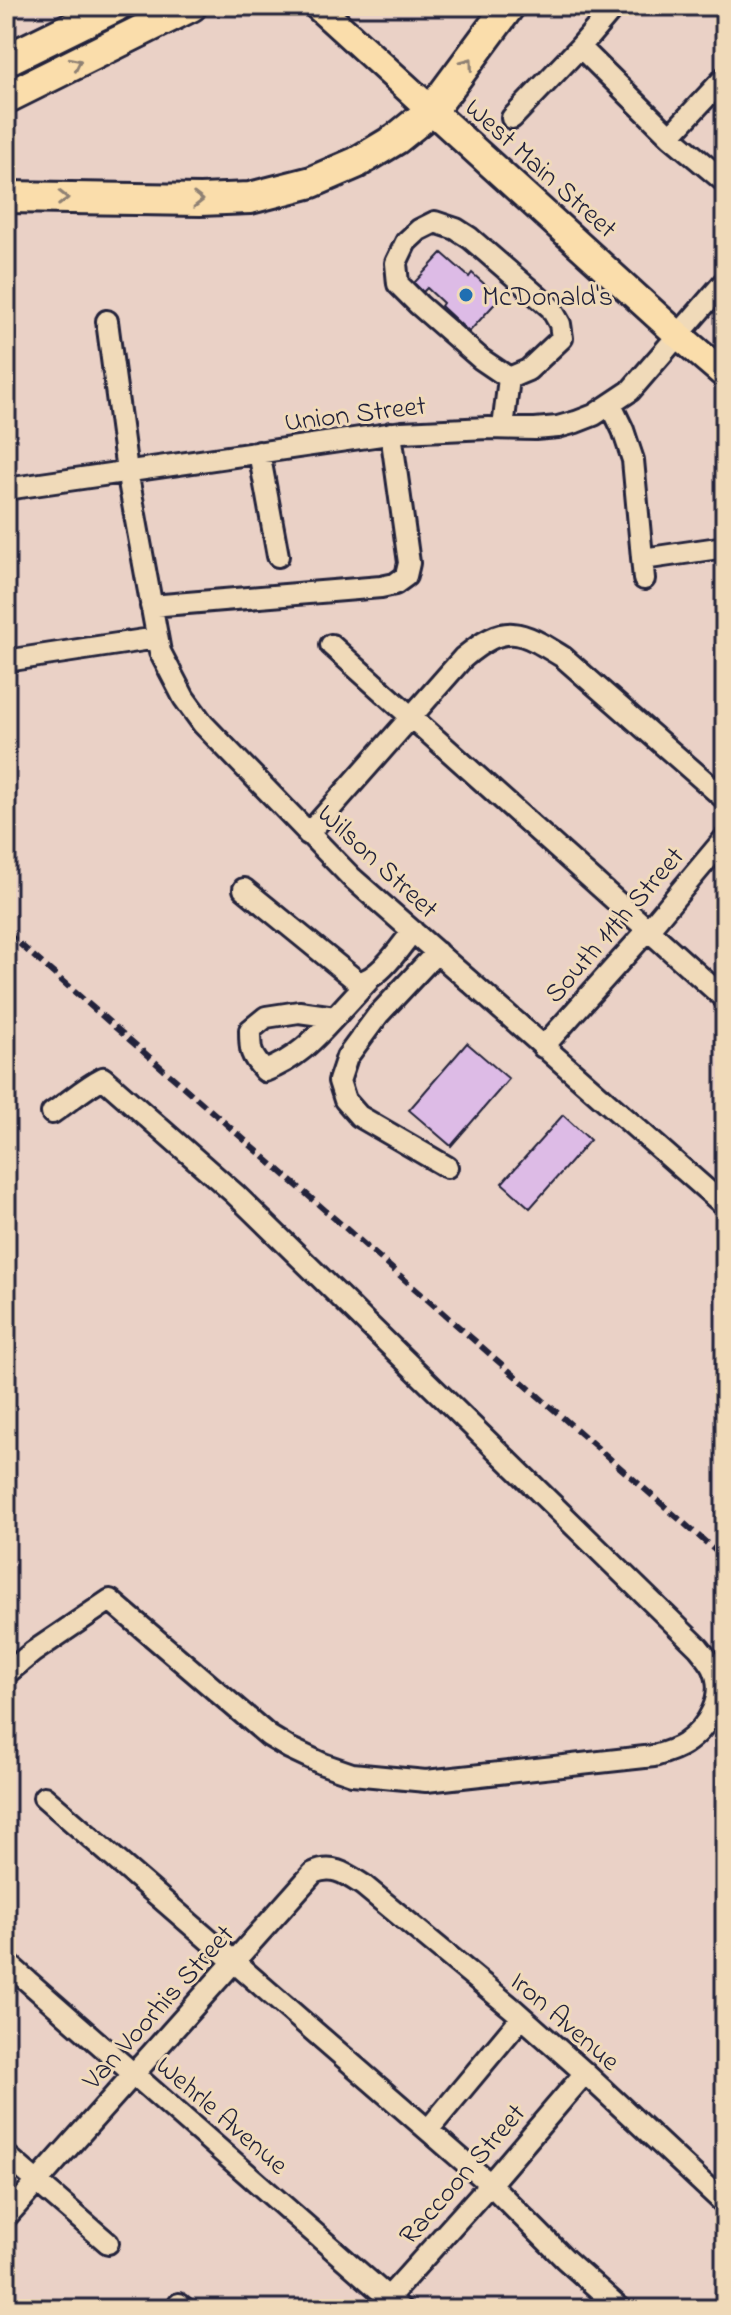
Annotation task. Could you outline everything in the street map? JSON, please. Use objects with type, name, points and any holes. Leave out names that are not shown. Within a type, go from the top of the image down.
[{"type":"highway","points":[[6,60],[116,6]]},
{"type":"highway","points":[[6,98],[191,6]]},
{"type":"highway","points":[[6,197],[250,198],[312,182],[356,163],[396,139],[432,110],[509,6]]},
{"type":"main road","name":"West Main Street","points":[[317,6],[725,375]]},
{"type":"street","points":[[512,118],[615,6]]},
{"type":"street","points":[[580,47],[670,136],[725,182]]},
{"type":"street","points":[[670,136],[725,77]]},
{"type":"street","points":[[435,222],[456,229],[551,308],[556,316],[562,338],[528,370],[509,378],[481,359],[398,284],[396,263],[406,242],[419,230],[435,222]]},
{"type":"street","name":"Union Street","points":[[6,489],[391,433],[558,427],[594,415],[630,391],[725,281]]},
{"type":"street","name":"Wilson Street","points":[[107,321],[127,471],[157,638],[160,652],[184,698],[203,724],[351,877],[725,1206]]},
{"type":"street","points":[[503,428],[509,378]]},
{"type":"street","points":[[611,405],[633,460],[644,569],[725,547]]},
{"type":"street","points":[[151,606],[395,584],[406,576],[409,563],[391,433]]},
{"type":"street","points":[[259,452],[278,556]]},
{"type":"street","points":[[308,834],[463,658],[478,645],[504,633],[533,639],[563,657],[725,799]]},
{"type":"street","points":[[6,661],[157,638]]},
{"type":"street","points":[[331,645],[725,999]]},
{"type":"street","name":"South 11th Street","points":[[543,1047],[725,838]]},
{"type":"street","points":[[244,889],[358,982],[368,981]]},
{"type":"street","points":[[335,1017],[413,931]]},
{"type":"street","points":[[437,952],[378,1015],[347,1057],[339,1081],[345,1100],[359,1116],[447,1167]]},
{"type":"street","points":[[6,1674],[110,1600],[249,1720],[289,1748],[352,1774],[426,1781],[654,1756],[682,1745],[703,1728],[716,1704],[718,1681],[712,1665],[698,1647],[544,1495],[235,1194],[103,1078],[52,1113]]},
{"type":"street","points":[[44,1797],[490,2184],[565,2259],[621,2309]]},
{"type":"street","name":"Van Voorhis Street","points":[[6,2217],[313,1873],[333,1869],[363,1885]]},
{"type":"street","name":"Iron Avenue","points":[[363,1885],[522,2017],[725,2204]]},
{"type":"street","name":"Wehrle Avenue","points":[[6,1962],[135,2074],[389,2305]]},
{"type":"street","points":[[428,2130],[522,2017]]},
{"type":"street","name":"Raccoon Street","points":[[389,2305],[585,2073]]},
{"type":"street","points":[[6,2155],[108,2243]]},
{"type":"building","name":"McDonald's","points":[[442,253],[469,277],[472,273],[500,298],[469,332],[427,288],[423,292],[414,283]]},
{"type":"building","points":[[467,1043],[509,1079],[451,1146],[409,1110]]},
{"type":"building","points":[[563,1115],[590,1140],[530,1208],[502,1183]]},
{"type":"railway","points":[[6,932],[725,1559]]},
{"type":"place","name":"McDonald's","points":[[466,295]]}]
